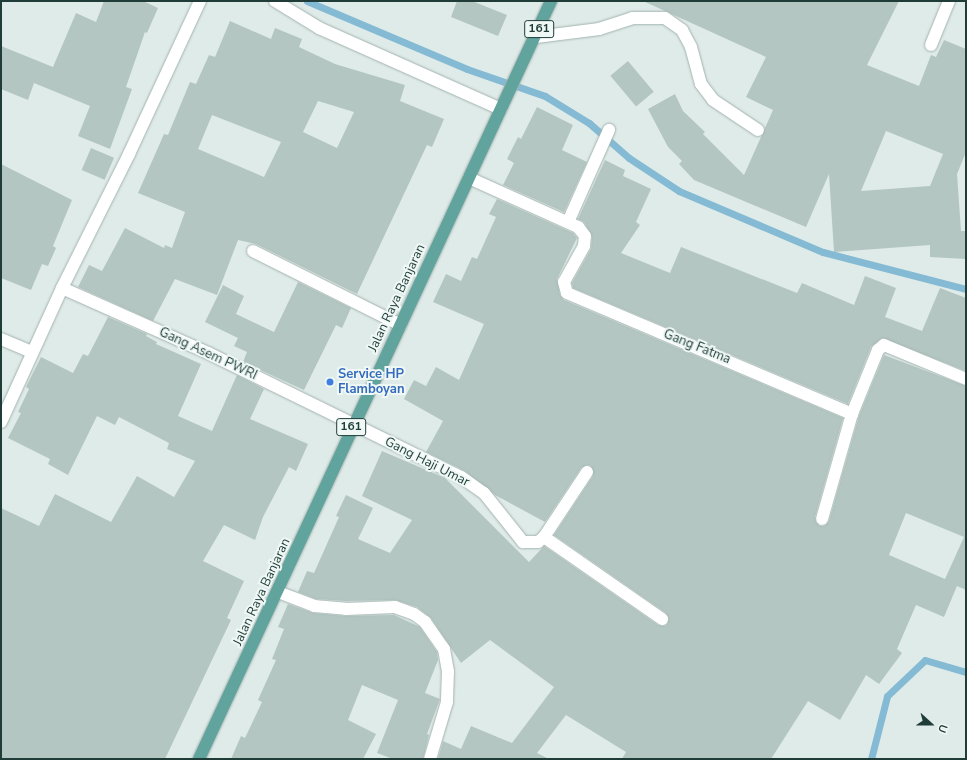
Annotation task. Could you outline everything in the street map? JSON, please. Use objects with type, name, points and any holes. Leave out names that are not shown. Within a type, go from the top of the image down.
[{"type":"main road","name":"Jalan Raya Banjaran","points":[[199,759],[278,592],[352,425],[401,325],[525,56],[536,37],[551,1]]},
{"type":"street","points":[[1,422],[62,288],[129,154],[200,1]]},
{"type":"street","points":[[276,1],[319,28],[501,110]]},
{"type":"street","points":[[931,45],[949,1]]},
{"type":"street","points":[[536,37],[599,29],[632,18],[665,18],[682,30],[691,47],[701,84],[713,100],[758,130]]},
{"type":"street","points":[[568,222],[609,130]]},
{"type":"street","name":"Gang Fatma","points":[[469,178],[578,227],[585,236],[584,246],[564,282],[567,293],[852,414]]},
{"type":"street","points":[[253,251],[401,325]]},
{"type":"street","name":"Gang Asem PWRI","points":[[62,288],[208,353],[352,425]]},
{"type":"street","points":[[1,339],[32,352]]},
{"type":"street","points":[[822,518],[852,414],[878,350],[884,345],[966,379]]},
{"type":"street","name":"Gang Haji Umar","points":[[352,425],[461,477],[484,493],[523,542],[538,542],[544,537]]},
{"type":"street","points":[[587,472],[544,537],[662,619]]},
{"type":"street","points":[[278,592],[314,606],[346,609],[395,607],[414,614],[425,622],[444,649],[448,671],[447,702],[430,759]]},
{"type":"building","points":[[104,1],[143,1],[158,8],[147,33],[145,32],[126,87],[132,89],[110,149],[78,136],[90,106],[34,83],[28,100],[1,89],[1,46],[53,67],[76,13],[96,22]]},
{"type":"building","points":[[457,1],[472,1],[507,15],[498,36],[451,17]]},
{"type":"building","points":[[643,1],[899,1],[867,65],[919,86],[931,55],[936,57],[944,40],[966,49],[966,152],[957,174],[961,231],[966,231],[966,259],[930,257],[930,245],[834,252],[829,174],[806,227],[694,180],[679,164],[682,161],[668,147],[648,109],[675,94],[683,111],[705,132],[703,134],[744,175],[773,110],[746,97],[766,57]],"holes":[[[886,131],[943,154],[930,186],[861,191]]]},
{"type":"building","points":[[230,21],[271,39],[275,28],[302,39],[299,47],[335,64],[405,85],[400,101],[444,119],[432,147],[427,145],[357,294],[256,244],[238,240],[217,295],[175,279],[153,321],[78,287],[89,265],[102,271],[125,228],[164,248],[165,245],[172,248],[185,212],[138,193],[164,134],[168,135],[190,82],[196,84],[209,55],[215,57]],"holes":[[[318,101],[354,112],[337,148],[303,132]],[[212,115],[281,142],[264,177],[198,149]]]},
{"type":"building","points":[[628,61],[654,92],[636,106],[610,76]]},
{"type":"building","points":[[537,107],[573,125],[562,150],[587,162],[564,212],[503,185],[514,163],[507,159],[518,137],[521,139]]},
{"type":"building","points":[[91,148],[114,158],[105,180],[82,170]]},
{"type":"building","points":[[605,160],[625,170],[623,176],[651,189],[636,222],[640,225],[621,253],[670,273],[681,247],[797,293],[802,283],[854,305],[865,276],[896,288],[885,317],[922,331],[940,288],[966,298],[966,371],[882,338],[871,347],[848,404],[573,288],[572,283],[591,249],[592,237],[584,222],[578,219]]},
{"type":"building","points":[[1,164],[72,200],[53,246],[56,248],[48,266],[42,264],[31,290],[1,278]]},
{"type":"building","points":[[497,199],[573,233],[577,238],[557,279],[560,295],[564,300],[843,418],[815,517],[820,526],[824,526],[829,521],[859,416],[884,355],[966,386],[966,590],[957,586],[944,617],[916,605],[897,649],[902,653],[879,684],[866,675],[840,720],[808,701],[771,759],[622,759],[626,752],[566,715],[537,753],[549,759],[438,759],[443,741],[461,749],[471,726],[512,743],[554,687],[490,640],[461,663],[431,618],[417,607],[395,600],[346,601],[316,599],[298,592],[307,571],[314,573],[339,517],[336,516],[346,495],[373,508],[358,539],[390,553],[412,520],[362,496],[382,451],[445,478],[529,562],[544,546],[658,625],[665,626],[668,623],[666,613],[554,535],[593,476],[591,466],[587,465],[581,468],[545,522],[495,495],[465,471],[426,452],[443,421],[404,399],[414,380],[426,386],[436,367],[459,380],[484,324],[433,302],[446,274],[461,281],[472,257],[477,259],[496,217],[489,214]],"holes":[[[906,513],[964,537],[945,579],[889,555]]]},
{"type":"building","points":[[298,282],[351,308],[342,328],[336,325],[304,390],[243,362],[247,352],[234,346],[238,338],[205,322],[223,285],[244,296],[236,314],[274,332]]},
{"type":"building","points":[[108,317],[147,334],[146,336],[157,342],[156,344],[201,364],[178,416],[212,431],[237,375],[264,389],[250,419],[308,444],[296,471],[289,467],[263,517],[255,540],[224,525],[203,561],[244,581],[227,618],[231,620],[165,759],[1,759],[1,508],[39,526],[55,494],[111,522],[137,476],[174,497],[195,461],[167,449],[169,443],[119,417],[115,425],[97,416],[68,475],[48,464],[50,459],[8,438],[21,413],[18,412],[29,389],[26,387],[41,357],[73,373],[83,354],[88,356]]},
{"type":"building","points":[[288,604],[313,613],[346,616],[394,615],[420,627],[437,652],[438,660],[425,693],[440,699],[427,734],[429,735],[423,759],[393,759],[377,753],[398,700],[362,685],[348,720],[376,734],[363,759],[231,759],[241,736],[245,738],[262,702],[258,700],[276,660],[272,659],[284,629],[278,627]]},
{"type":"waterway","points":[[307,1],[467,69],[545,96],[589,123],[629,158],[679,191],[823,252],[966,289]]},
{"type":"waterway","points":[[871,759],[887,696],[925,660],[966,672]]},
{"type":"place","name":"Service HP Flamboyan","points":[[330,382]]}]
